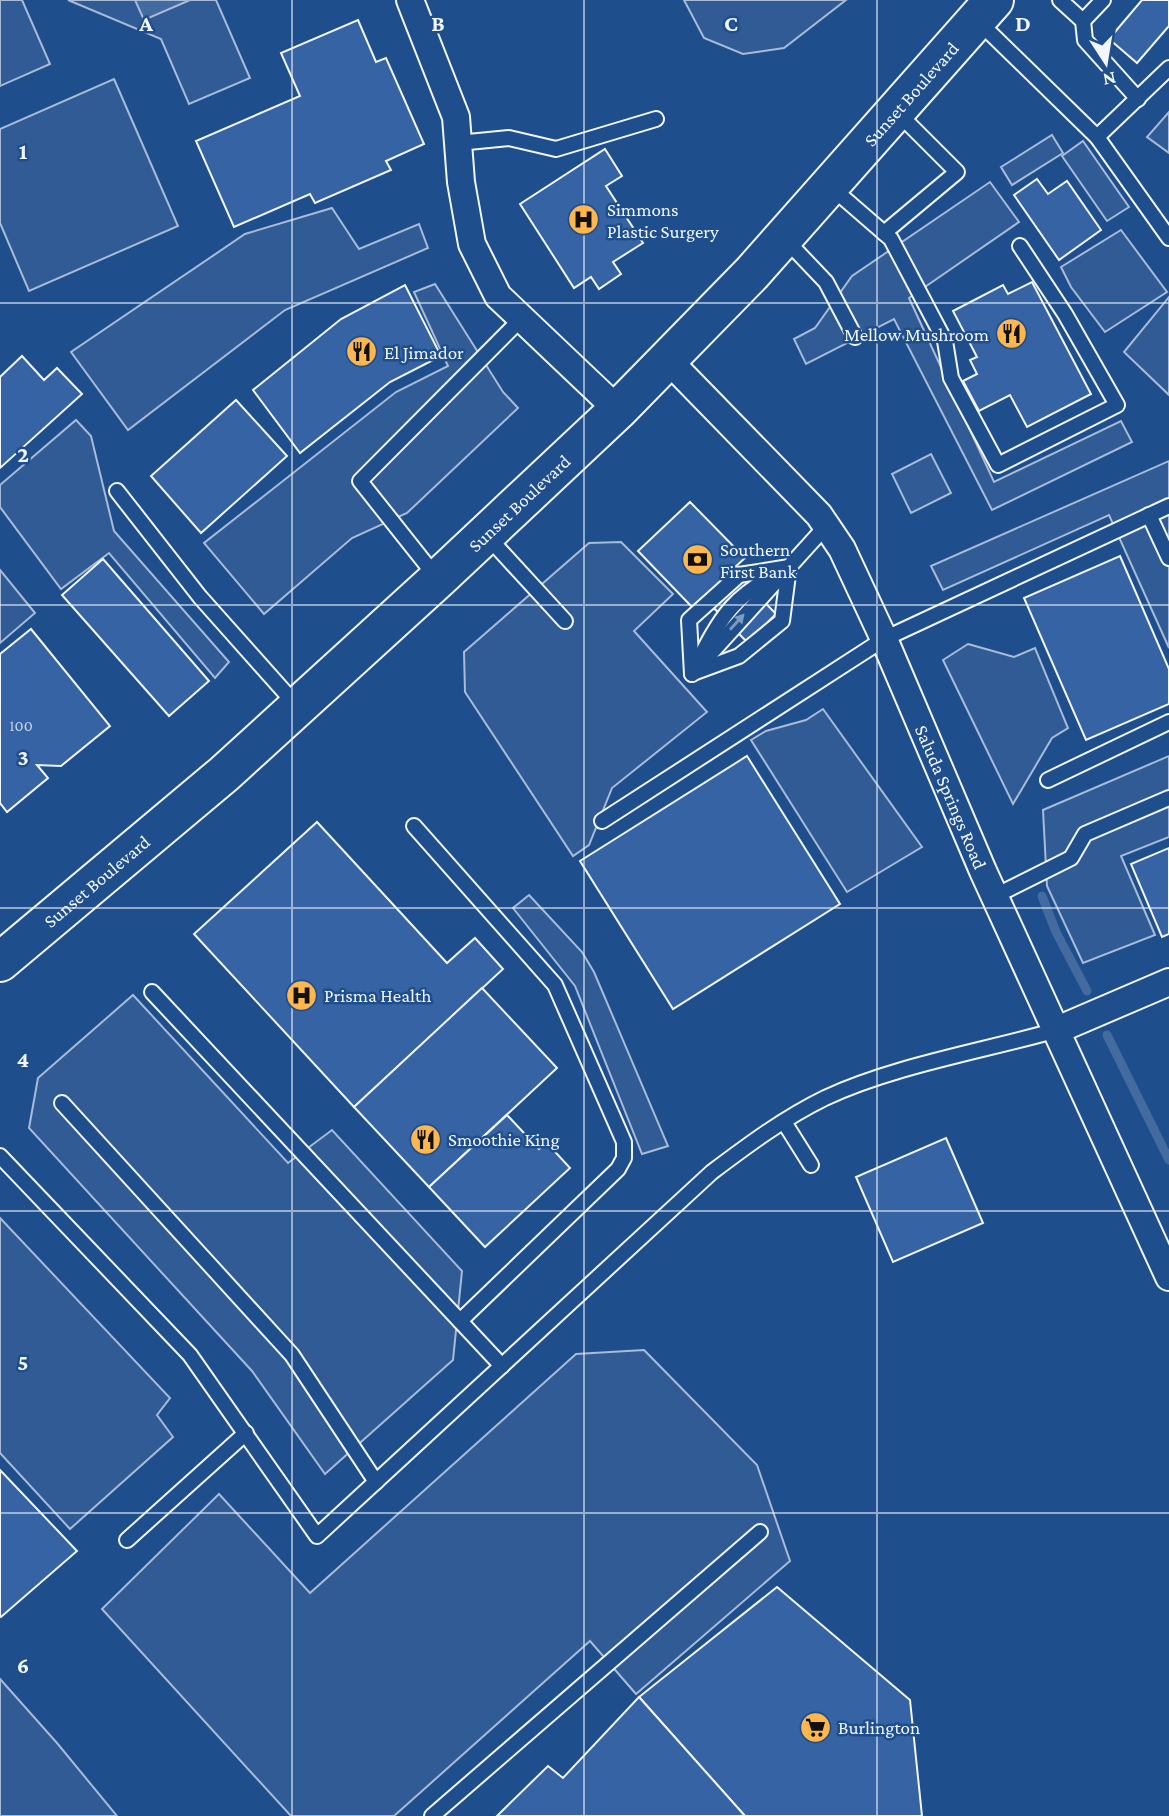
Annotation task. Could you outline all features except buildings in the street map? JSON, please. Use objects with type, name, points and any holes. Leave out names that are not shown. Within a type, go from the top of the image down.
[{"type":"main road","name":"Sunset Boulevard","points":[[0,962],[150,837],[298,706],[486,535],[669,361],[830,186],[985,10]]},
{"type":"street","points":[[410,0],[456,117],[472,244],[498,296],[618,410]]},
{"type":"street","name":"Saluda Springs Road","points":[[669,361],[827,525],[884,639],[995,896],[1169,1277]]},
{"type":"street","points":[[1057,1030],[1169,982]]},
{"type":"lane","points":[[1060,0],[1083,21],[1085,40],[1139,99]]},
{"type":"lane","points":[[1083,21],[1103,0]]},
{"type":"lane","points":[[985,10],[1097,137],[1169,238]]},
{"type":"lane","points":[[1097,137],[1169,68]]},
{"type":"lane","points":[[884,233],[957,172],[896,111]]},
{"type":"lane","points":[[458,143],[509,138],[556,149],[656,119]]},
{"type":"lane","points":[[830,186],[891,239],[945,341],[951,378],[998,465],[1117,405],[1065,314],[1020,246]]},
{"type":"lane","points":[[784,237],[826,282],[855,337]]},
{"type":"lane","points":[[438,579],[360,481],[521,319]]},
{"type":"lane","points":[[117,491],[200,597],[298,706]]},
{"type":"lane","points":[[602,821],[884,639],[1169,506]]},
{"type":"lane","points":[[1149,515],[1169,558]]},
{"type":"lane","points":[[692,674],[827,525]]},
{"type":"lane","points":[[486,535],[565,621]]},
{"type":"lane","points":[[692,674],[739,656],[782,621],[789,567]]},
{"type":"lane","points":[[692,674],[689,620],[739,575],[789,567]]},
{"type":"lane","points":[[1048,780],[1169,722]]},
{"type":"lane","points":[[995,896],[1071,858],[1086,834],[1169,798]]},
{"type":"lane","points":[[414,826],[555,985],[624,1142],[624,1158],[618,1169],[460,1321]]},
{"type":"lane","points":[[152,992],[502,1366]]},
{"type":"lane","points":[[0,1156],[190,1354],[317,1536],[712,1172],[784,1122],[825,1098],[867,1082],[1057,1030]]},
{"type":"lane","points":[[62,1103],[292,1355],[376,1482]]},
{"type":"lane","points":[[784,1122],[811,1165]]},
{"type":"lane","points":[[127,1540],[246,1433]]},
{"type":"lane","points":[[432,1816],[760,1532]]},
{"type":"shaded area","points":[[0,0],[22,0],[50,64],[0,86]]},
{"type":"shaded area","points":[[68,0],[216,0],[250,78],[189,104],[161,39]]},
{"type":"shaded area","points":[[135,0],[190,0],[144,20]]},
{"type":"shaded area","points":[[684,0],[846,0],[784,48],[743,54],[704,38]]},
{"type":"shaded area","points":[[114,79],[178,226],[29,291],[0,223],[0,129]]},
{"type":"shaded area","points":[[1169,112],[1169,153],[1147,137]]},
{"type":"shaded area","points":[[1052,135],[1063,153],[1012,185],[1001,167]]},
{"type":"shaded area","points":[[1083,141],[1129,207],[1107,221],[1062,156]]},
{"type":"shaded area","points":[[990,182],[1019,222],[909,298],[994,482],[1121,421],[1132,442],[992,510],[894,319],[806,364],[794,339],[815,328],[852,276]]},
{"type":"shaded area","points":[[332,208],[359,249],[419,224],[428,248],[285,310],[128,430],[71,352],[245,234]]},
{"type":"shaded area","points":[[1121,230],[1167,292],[1105,332],[1071,287],[1061,267]]},
{"type":"shaded area","points":[[435,284],[503,392],[518,408],[407,513],[352,538],[264,614],[204,543],[396,392],[448,366],[414,292]]},
{"type":"shaded area","points":[[1169,297],[1169,395],[1124,352]]},
{"type":"shaded area","points":[[76,420],[91,436],[114,531],[229,662],[215,678],[109,553],[61,589],[0,507],[0,485]]},
{"type":"shaded area","points":[[931,454],[951,493],[911,513],[892,474]]},
{"type":"shaded area","points":[[1169,461],[1169,648],[1109,515],[943,590],[931,566]]},
{"type":"shaded area","points":[[621,542],[673,594],[634,631],[707,712],[612,788],[589,845],[573,856],[465,692],[464,652],[589,543]]},
{"type":"shaded area","points":[[0,570],[35,613],[0,643]]},
{"type":"shaded area","points":[[968,644],[1014,657],[1035,648],[1068,728],[1052,738],[1013,804],[943,660]]},
{"type":"shaded area","points":[[823,709],[922,847],[847,892],[751,740],[766,731],[806,720]]},
{"type":"shaded area","points":[[1169,756],[1169,837],[1121,856],[1155,935],[1083,963],[1047,886],[1043,810]]},
{"type":"shaded area","points":[[529,895],[582,952],[594,972],[668,1146],[642,1154],[575,986],[513,908]]},
{"type":"shaded area","points":[[133,995],[288,1163],[332,1130],[462,1271],[453,1360],[325,1474],[252,1371],[29,1128],[38,1078]]},
{"type":"shaded area","points":[[0,1218],[170,1398],[157,1415],[173,1437],[70,1529],[0,1453]]},
{"type":"shaded area","points":[[644,1350],[757,1465],[790,1561],[636,1694],[590,1641],[394,1816],[291,1816],[102,1609],[219,1494],[310,1593],[576,1354]]},
{"type":"shaded area","points":[[0,1679],[57,1743],[117,1816],[0,1816]]},
{"type":"waterway","points":[[1042,896],[1056,932],[1087,991]]},
{"type":"waterway","points":[[1107,1035],[1169,1160]]},
{"type":"place","name":"Simmons Plastic Surgery","points":[[584,220]]},
{"type":"place","name":"Mellow Mushroom","points":[[1012,334]]},
{"type":"place","name":"El Jimador","points":[[361,352]]},
{"type":"place","name":"Southern First Bank","points":[[697,560]]},
{"type":"place","name":"Prisma Health","points":[[301,995]]},
{"type":"place","name":"Smoothie King","points":[[425,1139]]},
{"type":"place","name":"Burlington","points":[[815,1727]]}]
